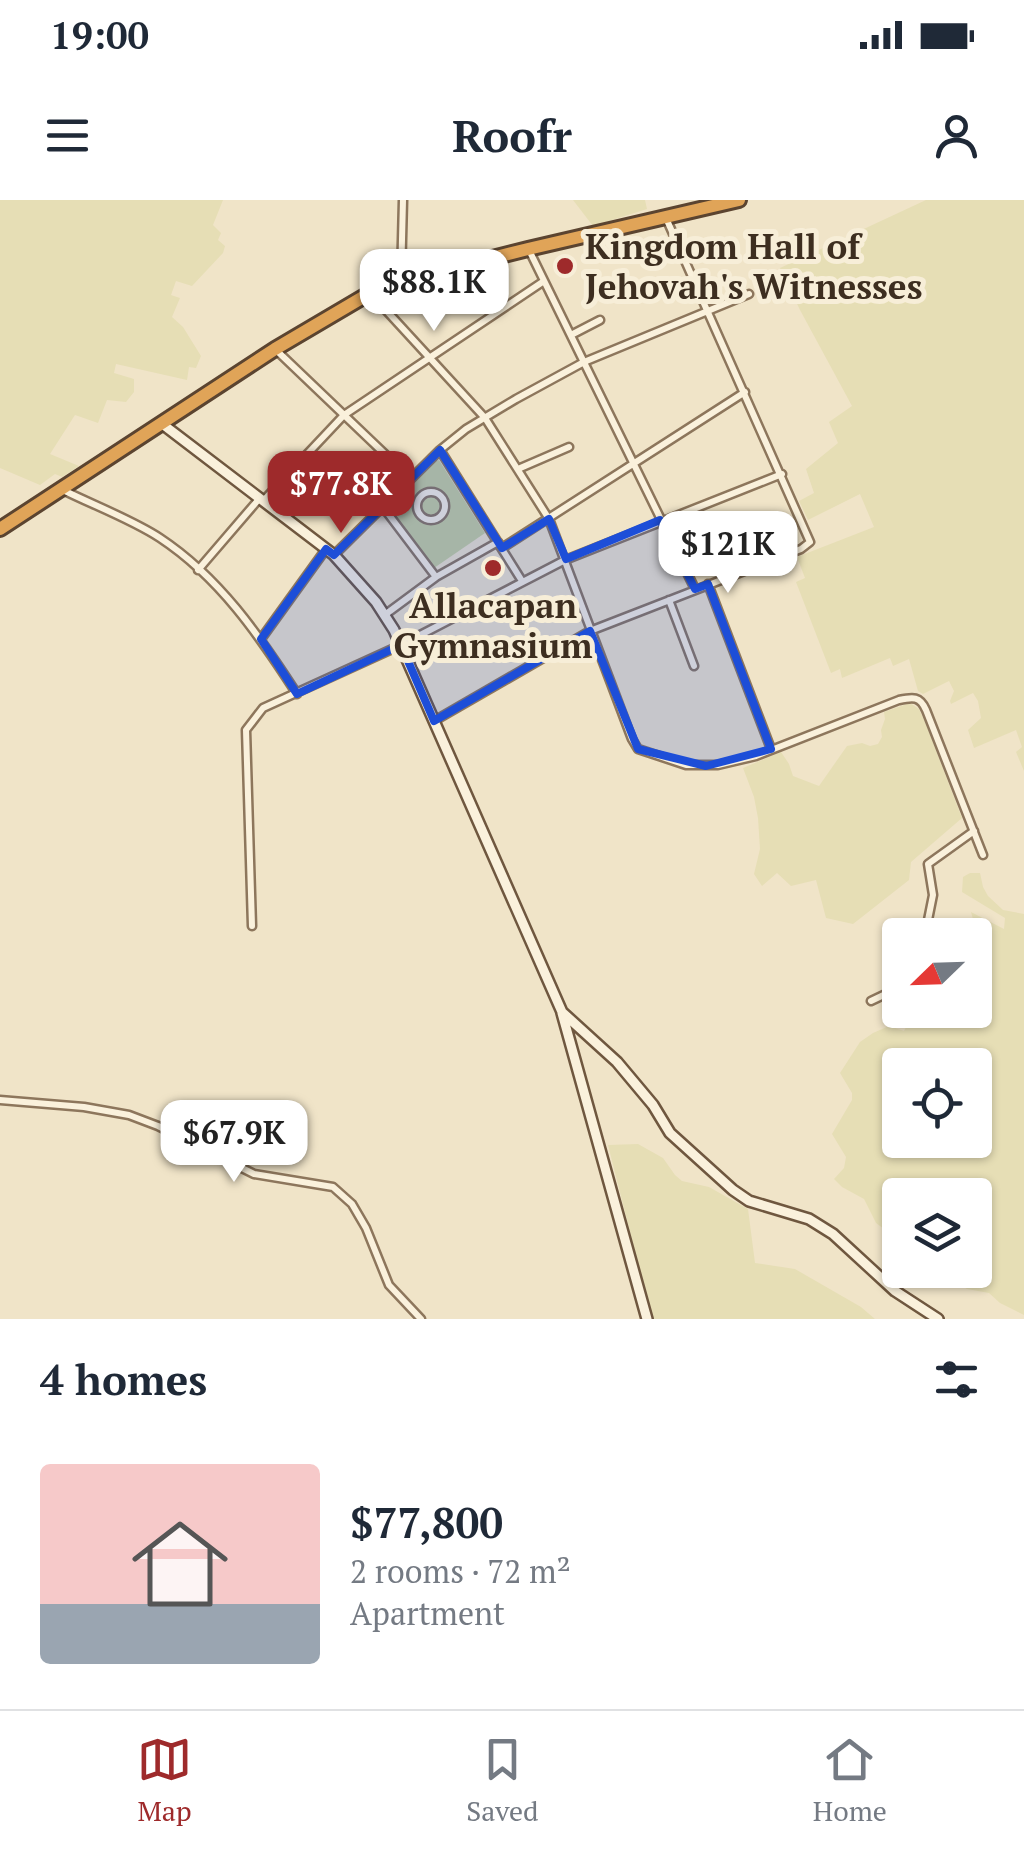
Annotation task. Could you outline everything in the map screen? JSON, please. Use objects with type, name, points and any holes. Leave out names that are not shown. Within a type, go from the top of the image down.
[{"type":"highway","points":[[0,529],[275,348],[370,293],[401,281],[739,200]]},
{"type":"main road","points":[[161,424],[330,552],[386,614],[562,1012],[648,1319]]},
{"type":"main road","points":[[562,1012],[617,1062],[653,1105],[670,1133],[732,1190],[749,1201],[795,1214],[822,1227],[895,1291],[938,1319]]},
{"type":"street","points":[[401,281],[403,200]]},
{"type":"street","points":[[434,721],[590,630],[806,547],[810,542],[666,217]]},
{"type":"street","points":[[528,249],[695,589]]},
{"type":"street","points":[[198,570],[344,415],[544,281]]},
{"type":"street","points":[[370,293],[485,418],[549,519],[638,749],[686,765],[706,766],[747,758],[900,700],[917,698],[926,710],[983,855]]},
{"type":"street","points":[[261,638],[330,552],[457,435],[584,362],[749,294]]},
{"type":"street","points":[[571,335],[600,320]]},
{"type":"street","points":[[275,348],[410,479]]},
{"type":"street","points":[[386,614],[436,578],[549,519],[745,392]]},
{"type":"street","points":[[518,469],[569,447]]},
{"type":"street","points":[[440,450],[522,581]]},
{"type":"street","points":[[252,926],[246,730],[263,708],[401,645],[565,560],[782,474]]},
{"type":"street","points":[[62,489],[150,532],[198,570],[261,638],[297,694]]},
{"type":"street","points":[[427,492],[438,494],[444,502],[442,514],[434,519],[423,516],[418,508],[420,498],[427,492]]},
{"type":"street","points":[[382,508],[436,578]]},
{"type":"street","points":[[708,584],[771,749]]},
{"type":"street","points":[[668,600],[694,666]]},
{"type":"street","points":[[928,918],[932,895],[928,864],[974,831]]},
{"type":"street","points":[[872,1001],[882,995]]},
{"type":"street","points":[[0,1100],[129,1115],[254,1174],[333,1187],[359,1216],[389,1285],[420,1319]]},
{"type":"highlighted area","points":[[440,450],[502,548],[549,519],[566,559],[660,520],[695,589],[708,584],[771,749],[706,766],[638,749],[590,631],[434,721],[401,645],[297,694],[261,639],[326,549],[334,555]]},
{"type":"shaded area","points":[[0,200],[223,200],[213,225],[221,233],[218,240],[225,246],[223,253],[192,286],[176,281],[171,295],[180,298],[172,317],[201,356],[196,368],[189,367],[187,380],[116,364],[114,373],[134,379],[134,392],[126,402],[107,400],[98,423],[75,415],[50,454],[79,466],[62,477],[55,474],[40,485],[0,468]]},
{"type":"shaded area","points":[[573,200],[645,200],[647,209],[593,226]]},
{"type":"shaded area","points":[[926,200],[1024,200],[1024,771],[1016,752],[1022,747],[1016,730],[974,748],[968,730],[981,718],[973,693],[951,704],[954,691],[949,681],[923,694],[918,691],[909,659],[893,666],[890,658],[842,678],[840,669],[831,673],[796,582],[805,578],[797,557],[874,527],[860,494],[808,520],[799,501],[814,493],[806,469],[838,443],[829,422],[852,406],[780,268]]},
{"type":"shaded area","points":[[910,703],[919,709],[925,722],[962,818],[911,862],[909,880],[853,924],[826,918],[816,880],[791,886],[777,873],[762,886],[754,874],[760,849],[758,818],[743,768],[781,752],[793,776],[819,786],[847,746],[878,744],[884,712]]},
{"type":"shaded area","points":[[980,873],[988,896],[1003,910],[1024,914],[1024,1315],[989,1293],[965,1288],[992,1288],[992,1178],[882,1178],[882,1228],[864,1199],[834,1179],[844,1168],[846,1157],[832,1134],[852,1100],[840,1073],[860,1042],[884,1028],[904,1031],[992,1028],[992,923],[1004,929],[1005,918],[962,892],[963,877]]},
{"type":"shaded area","points":[[638,1144],[663,1158],[682,1181],[709,1187],[748,1209],[755,1263],[795,1269],[875,1319],[652,1319],[608,1145]]},
{"type":"green space","points":[[439,460],[485,533],[434,568],[388,508]]},
{"type":"place","name":"Kingdom Hall of Jehovah's Witnesses","points":[[565,266]]},
{"type":"place","name":"Allacapan Gymnasium","points":[[493,568]]}]
